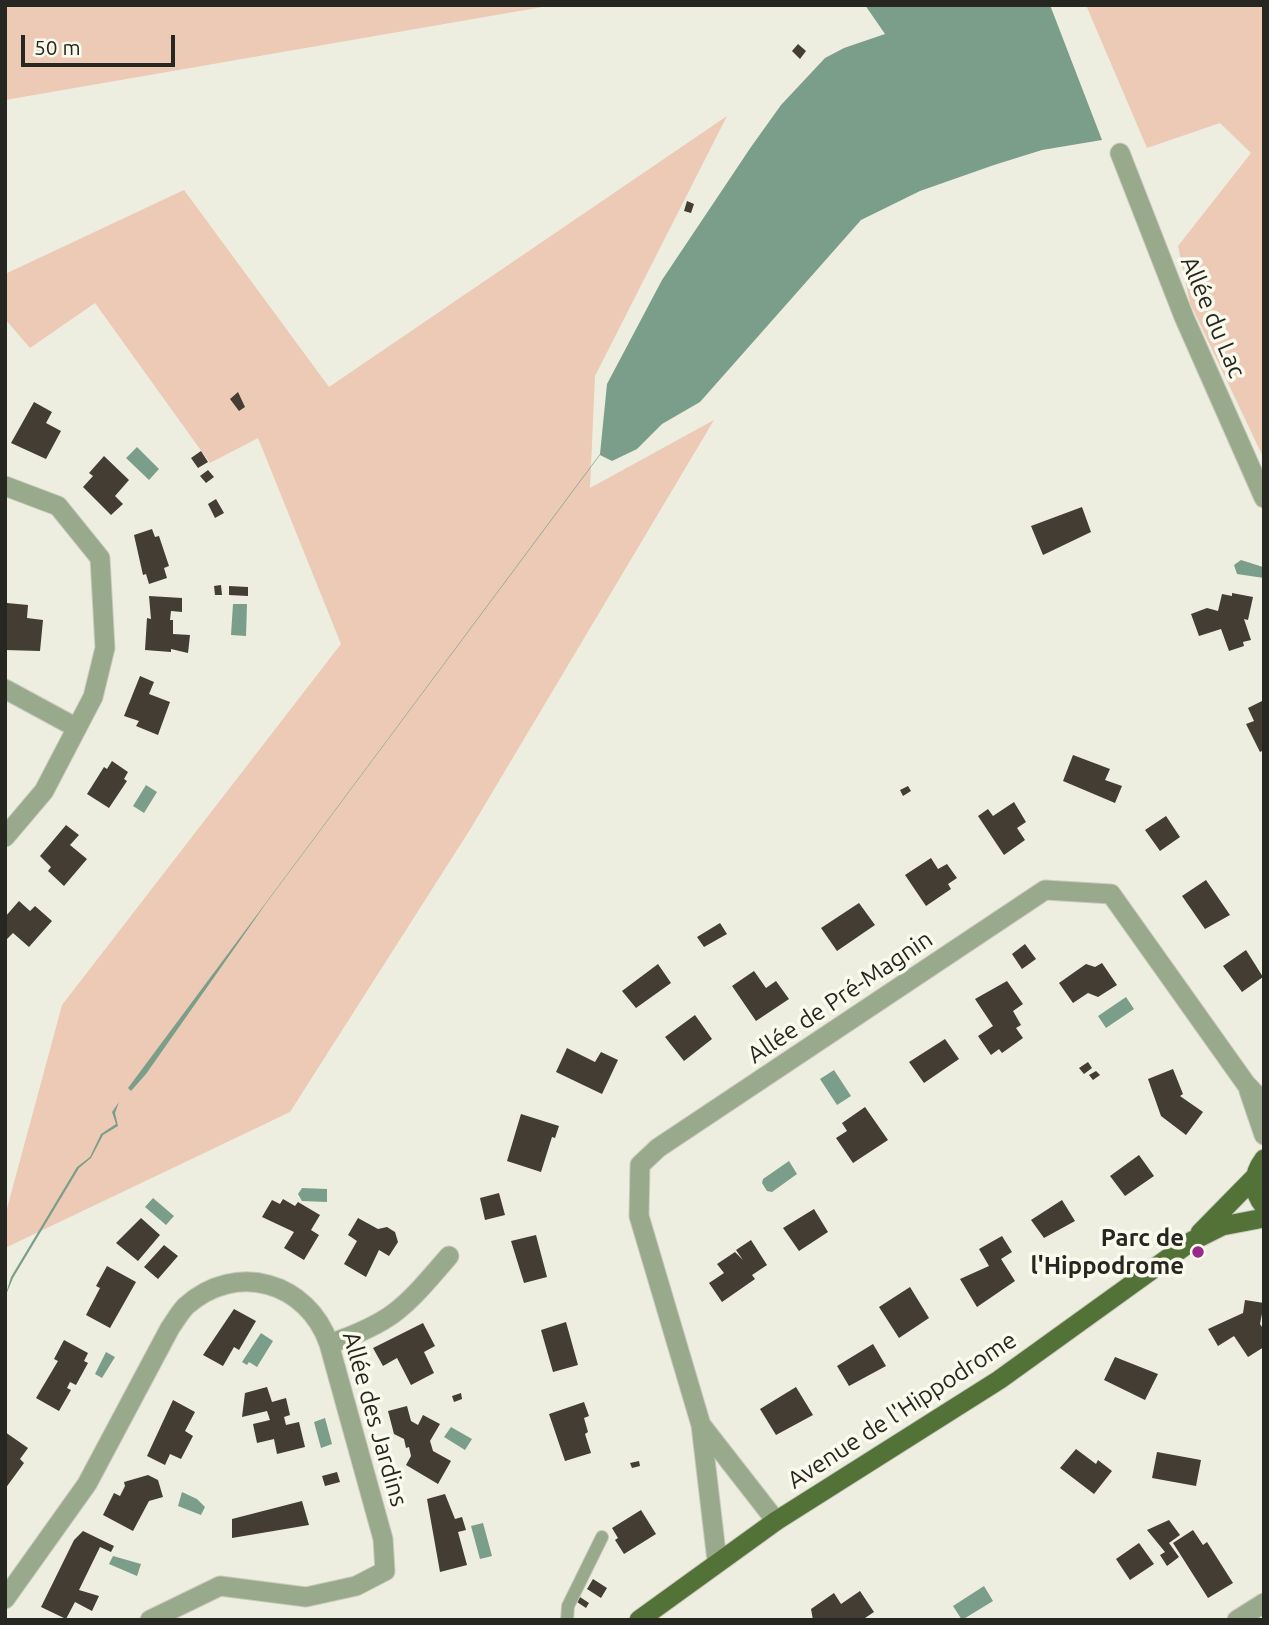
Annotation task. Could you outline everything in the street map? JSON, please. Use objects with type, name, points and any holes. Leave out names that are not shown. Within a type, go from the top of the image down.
[{"type":"main road","points":[[1259,1168],[1257,1196],[1264,1206]]},
{"type":"main road","name":"Avenue de l'Hippodrome","points":[[1192,1241],[1259,1168]]},
{"type":"main road","name":"Avenue de l'Hippodrome","points":[[639,1620],[776,1521],[999,1380],[1192,1241],[1222,1226],[1264,1218]]},
{"type":"street","name":"Allée du Lac","points":[[1120,153],[1184,317],[1264,498]]},
{"type":"street","points":[[5,486],[58,506],[100,558],[105,649],[93,697],[44,791],[5,837]]},
{"type":"street","points":[[5,689],[77,728]]},
{"type":"street","name":"Allée de Pré-Magnin","points":[[718,1561],[701,1425],[639,1216],[640,1165],[658,1148],[1045,890],[1111,894],[1246,1084],[1264,1103]]},
{"type":"street","name":"Allée de Pré-Magnin","points":[[1246,1084],[1264,1135]]},
{"type":"street","points":[[329,1344],[370,1330],[405,1308],[449,1256]]},
{"type":"street","name":"Allée des Jardins","points":[[5,1599],[87,1484],[170,1328],[186,1307],[214,1289],[249,1280],[290,1291],[322,1324],[329,1344],[383,1539],[385,1571],[356,1586],[306,1597],[220,1586],[150,1620]]},
{"type":"street","name":"Allée de Pré-Magnin","points":[[701,1425],[776,1521]]},
{"type":"street","points":[[1237,1620],[1264,1603]]},
{"type":"lane","points":[[567,1620],[568,1606],[602,1536]]},
{"type":"shaded area","points":[[5,5],[554,5],[5,100]]},
{"type":"shaded area","points":[[865,5],[1050,5],[1102,140],[1042,150],[994,165],[920,191],[861,220],[700,402],[662,424],[637,449],[612,461],[600,455],[267,902],[146,1074],[131,1091],[128,1088],[600,454],[607,384],[662,280],[751,147],[781,105],[825,58],[844,48],[885,34]]},
{"type":"shaded area","points":[[1086,5],[1264,5],[1264,459],[1190,303],[1178,246],[1251,153],[1220,123],[1147,148]]},
{"type":"shaded area","points":[[727,116],[595,376],[590,488],[714,420],[471,828],[290,1112],[5,1248],[5,1216],[62,1005],[341,644],[258,438],[210,463],[95,303],[30,348],[5,319],[5,274],[184,190],[329,387]]},
{"type":"shaded area","points":[[137,447],[159,469],[149,480],[126,458]]},
{"type":"shaded area","points":[[1241,560],[1263,567],[1264,578],[1237,574],[1234,565]]},
{"type":"shaded area","points":[[233,604],[247,604],[246,636],[231,635]]},
{"type":"shaded area","points":[[146,785],[157,792],[144,813],[133,806]]},
{"type":"shaded area","points":[[1126,997],[1134,1009],[1106,1028],[1098,1016]]},
{"type":"shaded area","points":[[834,1070],[851,1096],[837,1105],[820,1079]]},
{"type":"shaded area","points":[[119,1102],[115,1113],[118,1126],[103,1135],[91,1158],[79,1168],[13,1278],[5,1297],[11,1277],[77,1167],[90,1157],[101,1134],[116,1124],[112,1112]]},
{"type":"shaded area","points":[[789,1161],[797,1174],[772,1192],[767,1191],[762,1183],[763,1179]]},
{"type":"shaded area","points":[[302,1188],[327,1189],[327,1202],[302,1201],[298,1194]]},
{"type":"shaded area","points":[[153,1198],[174,1216],[166,1225],[145,1207]]},
{"type":"shaded area","points":[[261,1333],[273,1341],[257,1367],[249,1362],[247,1365],[242,1362]]},
{"type":"shaded area","points":[[106,1352],[115,1357],[102,1378],[95,1374]]},
{"type":"shaded area","points":[[325,1418],[332,1444],[321,1448],[314,1422]]},
{"type":"shaded area","points":[[451,1427],[472,1439],[465,1450],[444,1437]]},
{"type":"shaded area","points":[[182,1492],[197,1499],[205,1507],[201,1515],[178,1506]]},
{"type":"shaded area","points":[[483,1523],[492,1556],[480,1559],[471,1526]]},
{"type":"shaded area","points":[[113,1556],[141,1564],[137,1576],[109,1564]]},
{"type":"shaded area","points":[[984,1586],[993,1601],[962,1620],[953,1606]]},
{"type":"building","points":[[798,44],[806,51],[800,59],[792,51]]},
{"type":"building","points":[[687,201],[694,204],[691,213],[684,211]]},
{"type":"building","points":[[238,392],[245,407],[239,411],[230,399]]},
{"type":"building","points":[[34,402],[52,412],[46,423],[61,431],[46,459],[11,443]]},
{"type":"building","points":[[201,451],[208,462],[198,468],[191,458]]},
{"type":"building","points":[[104,456],[129,480],[115,496],[123,504],[111,515],[83,487],[93,476],[89,473]]},
{"type":"building","points":[[208,470],[214,477],[206,483],[200,476]]},
{"type":"building","points":[[216,499],[224,513],[215,518],[208,504]]},
{"type":"building","points":[[1082,507],[1091,532],[1043,555],[1031,526]]},
{"type":"building","points":[[152,529],[155,537],[159,536],[169,566],[164,568],[167,578],[149,584],[146,574],[143,575],[134,535]]},
{"type":"building","points":[[221,585],[222,595],[215,595],[214,586]]},
{"type":"building","points":[[229,586],[248,587],[248,596],[229,595]]},
{"type":"building","points":[[1232,593],[1253,597],[1248,620],[1244,619],[1251,640],[1243,642],[1244,646],[1229,651],[1221,629],[1199,636],[1191,614],[1207,608],[1218,611],[1222,594],[1232,596]]},
{"type":"building","points":[[149,596],[182,598],[182,612],[171,611],[170,620],[173,620],[173,634],[190,635],[188,653],[171,649],[171,652],[145,650],[147,618],[151,619]]},
{"type":"building","points":[[7,603],[28,605],[27,618],[43,620],[40,651],[5,650]]},
{"type":"building","points":[[140,676],[154,682],[149,694],[170,702],[158,735],[136,726],[139,721],[124,716]]},
{"type":"building","points":[[1264,700],[1264,750],[1260,752],[1246,724],[1254,721],[1248,708]]},
{"type":"building","points":[[1073,755],[1110,769],[1105,780],[1122,786],[1115,803],[1063,781]]},
{"type":"building","points":[[112,761],[128,772],[124,779],[127,781],[109,808],[87,794],[104,767],[107,769]]},
{"type":"building","points":[[908,786],[911,791],[903,796],[900,790]]},
{"type":"building","points":[[1014,802],[1026,822],[1017,828],[1025,840],[1004,855],[978,816],[988,809],[993,816]]},
{"type":"building","points":[[1166,816],[1180,837],[1160,851],[1145,830]]},
{"type":"building","points":[[66,825],[79,835],[70,845],[87,859],[64,886],[48,871],[51,867],[40,856]]},
{"type":"building","points":[[931,858],[938,869],[947,864],[957,878],[948,884],[951,889],[926,906],[905,875]]},
{"type":"building","points":[[1206,880],[1230,915],[1205,929],[1182,896]]},
{"type":"building","points":[[19,901],[30,911],[35,906],[52,921],[29,947],[13,933],[5,941],[5,917]]},
{"type":"building","points":[[859,903],[875,925],[837,951],[821,928]]},
{"type":"building","points":[[720,923],[727,934],[704,947],[697,937]]},
{"type":"building","points":[[1025,944],[1036,959],[1022,969],[1012,954]]},
{"type":"building","points":[[1246,950],[1263,977],[1242,992],[1223,966]]},
{"type":"building","points":[[1102,963],[1117,985],[1098,997],[1088,993],[1073,1003],[1059,983],[1086,964],[1095,967]]},
{"type":"building","points":[[658,964],[671,983],[636,1008],[622,991]]},
{"type":"building","points":[[754,971],[766,988],[776,981],[789,999],[756,1021],[732,986]]},
{"type":"building","points":[[1007,981],[1023,1004],[1013,1011],[1021,1025],[1016,1028],[1023,1038],[1002,1053],[999,1049],[991,1055],[978,1036],[993,1026],[975,999]]},
{"type":"building","points":[[695,1015],[712,1039],[684,1061],[665,1037]]},
{"type":"building","points":[[945,1039],[959,1059],[924,1083],[909,1062]]},
{"type":"building","points":[[567,1048],[595,1062],[601,1052],[618,1060],[602,1094],[556,1072]]},
{"type":"building","points":[[1088,1062],[1092,1068],[1084,1074],[1079,1068]]},
{"type":"building","points":[[1173,1069],[1183,1094],[1180,1096],[1203,1112],[1186,1135],[1161,1116],[1148,1079]]},
{"type":"building","points":[[1096,1071],[1100,1075],[1093,1080],[1089,1075]]},
{"type":"building","points":[[865,1107],[888,1140],[853,1163],[836,1138],[847,1131],[842,1123]]},
{"type":"building","points":[[521,1114],[559,1126],[555,1138],[552,1137],[541,1172],[507,1161]]},
{"type":"building","points":[[1139,1155],[1154,1176],[1125,1196],[1110,1176]]},
{"type":"building","points":[[499,1193],[505,1215],[485,1220],[480,1198]]},
{"type":"building","points":[[283,1199],[295,1206],[298,1202],[320,1215],[311,1230],[319,1235],[304,1260],[284,1248],[294,1232],[262,1217],[272,1200],[280,1204]]},
{"type":"building","points":[[1062,1200],[1075,1221],[1044,1238],[1031,1220]]},
{"type":"building","points":[[814,1209],[828,1232],[799,1251],[783,1228]]},
{"type":"building","points":[[141,1218],[160,1235],[138,1261],[116,1243]]},
{"type":"building","points":[[358,1218],[378,1229],[387,1227],[395,1232],[398,1242],[389,1256],[379,1250],[366,1277],[344,1264],[357,1241],[348,1235]]},
{"type":"building","points":[[536,1235],[547,1277],[524,1283],[511,1241]]},
{"type":"building","points":[[1002,1236],[1012,1252],[1001,1259],[1015,1281],[977,1307],[960,1279],[989,1266],[979,1249]]},
{"type":"building","points":[[751,1240],[767,1265],[752,1275],[755,1279],[722,1302],[709,1283],[724,1273],[717,1264],[735,1252],[743,1260],[736,1250]]},
{"type":"building","points":[[164,1245],[178,1256],[158,1279],[144,1267]]},
{"type":"building","points":[[107,1266],[136,1282],[110,1328],[86,1315],[100,1288],[96,1286]]},
{"type":"building","points":[[910,1287],[929,1318],[899,1338],[879,1307]]},
{"type":"building","points":[[1245,1300],[1264,1303],[1260,1324],[1264,1330],[1264,1347],[1248,1357],[1234,1336],[1218,1346],[1208,1329],[1243,1313]]},
{"type":"building","points":[[234,1309],[256,1321],[239,1350],[234,1347],[223,1366],[203,1355]]},
{"type":"building","points":[[566,1322],[578,1365],[553,1372],[541,1330]]},
{"type":"building","points":[[423,1323],[435,1346],[424,1352],[434,1373],[411,1385],[397,1358],[383,1366],[373,1348]]},
{"type":"building","points":[[64,1340],[88,1353],[84,1361],[88,1363],[76,1385],[70,1382],[67,1388],[71,1390],[59,1411],[36,1398],[58,1361],[54,1359]]},
{"type":"building","points":[[873,1344],[886,1366],[849,1386],[837,1366]]},
{"type":"building","points":[[1115,1357],[1158,1374],[1145,1400],[1104,1380]]},
{"type":"building","points":[[267,1387],[272,1402],[286,1398],[290,1415],[284,1417],[286,1425],[299,1422],[305,1447],[277,1454],[274,1439],[257,1443],[253,1424],[270,1420],[267,1411],[242,1417],[245,1393]]},
{"type":"building","points":[[796,1387],[813,1415],[776,1435],[760,1409]]},
{"type":"building","points":[[461,1393],[462,1399],[454,1402],[452,1396]]},
{"type":"building","points":[[173,1400],[195,1412],[185,1431],[193,1436],[181,1459],[170,1454],[165,1465],[147,1456]]},
{"type":"building","points":[[584,1402],[589,1416],[584,1418],[588,1432],[585,1434],[591,1453],[565,1461],[549,1414]]},
{"type":"building","points":[[407,1406],[411,1421],[418,1425],[423,1415],[440,1424],[430,1441],[433,1451],[451,1461],[438,1484],[406,1465],[411,1456],[409,1447],[406,1448],[404,1439],[394,1434],[388,1411]]},
{"type":"building","points":[[5,1432],[28,1448],[20,1459],[24,1463],[5,1489]]},
{"type":"building","points":[[1076,1449],[1096,1464],[1098,1460],[1112,1471],[1094,1494],[1060,1468]]},
{"type":"building","points":[[1157,1452],[1201,1460],[1196,1486],[1152,1478]]},
{"type":"building","points":[[639,1461],[640,1466],[632,1468],[630,1463]]},
{"type":"building","points":[[337,1472],[340,1482],[325,1486],[322,1476]]},
{"type":"building","points":[[148,1475],[158,1480],[163,1497],[149,1501],[133,1531],[103,1515],[114,1493],[120,1496],[124,1482]]},
{"type":"building","points":[[445,1494],[455,1519],[462,1517],[466,1530],[458,1532],[467,1565],[440,1572],[427,1499]]},
{"type":"building","points":[[302,1501],[309,1525],[232,1538],[232,1519]]},
{"type":"building","points":[[641,1510],[656,1534],[624,1554],[615,1540],[618,1538],[612,1528]]},
{"type":"building","points":[[1169,1520],[1180,1535],[1169,1543],[1179,1557],[1167,1566],[1160,1555],[1165,1552],[1147,1530]]},
{"type":"building","points":[[1193,1530],[1203,1545],[1207,1542],[1233,1583],[1208,1598],[1173,1543]]},
{"type":"building","points":[[83,1531],[114,1546],[111,1552],[100,1547],[79,1590],[99,1596],[92,1611],[75,1602],[66,1619],[41,1607],[74,1540]]},
{"type":"building","points":[[1139,1543],[1154,1564],[1130,1580],[1116,1559]]},
{"type":"building","points":[[593,1579],[607,1588],[601,1598],[587,1589]]},
{"type":"building","points":[[860,1591],[874,1612],[862,1620],[813,1620],[811,1609],[834,1593],[841,1604]]},
{"type":"building","points":[[580,1597],[589,1603],[586,1608],[577,1602]]},
{"type":"place","name":"Parc de l'Hippodrome","points":[[1198,1252]]}]
